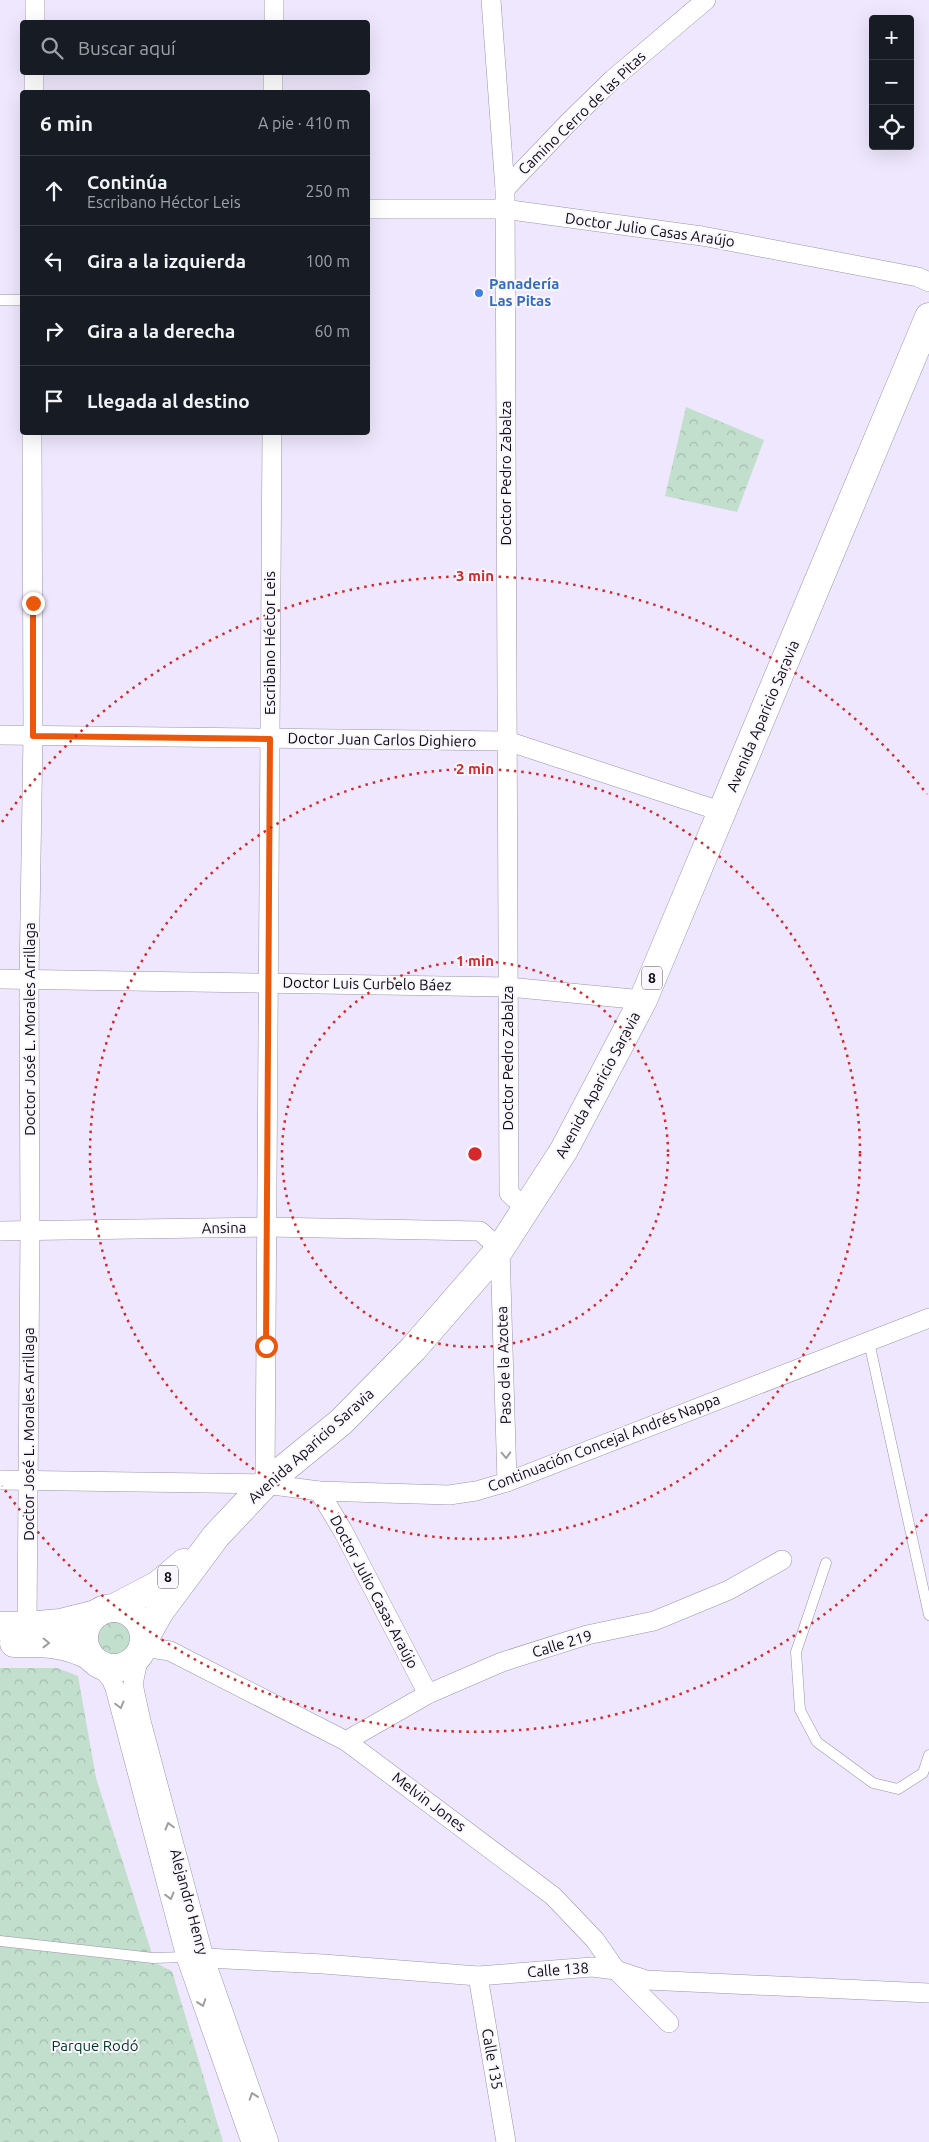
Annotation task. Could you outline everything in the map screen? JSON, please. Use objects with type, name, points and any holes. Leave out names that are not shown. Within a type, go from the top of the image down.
[{"type":"highway","name":"Avenida Aparicio Saravia","points":[[105,1611],[158,1585],[216,1536],[265,1484],[341,1422],[413,1350],[500,1249],[564,1150],[643,1000],[929,317]]},
{"type":"highway","name":"Avenida Aparicio Saravia","points":[[143,1647],[160,1611],[216,1536]]},
{"type":"highway","name":"8","points":[[0,1626],[60,1623],[105,1611]]},
{"type":"highway","points":[[0,1644],[54,1643],[77,1649],[93,1660],[105,1667],[124,1667],[143,1647],[144,1628],[132,1613],[105,1611],[90,1620],[84,1638],[86,1648],[93,1660]]},
{"type":"street","points":[[35,0],[35,20]]},
{"type":"street","points":[[274,0],[274,20]]},
{"type":"street","name":"Doctor Pedro Zabalza","points":[[491,0],[505,189],[508,1193],[526,1209]]},
{"type":"street","name":"Camino Cerro de las Pitas","points":[[505,189],[613,79],[706,0]]},
{"type":"street","points":[[34,75],[34,90]]},
{"type":"street","points":[[273,90],[274,75]]},
{"type":"street","name":"Doctor Julio Casas Araújo","points":[[370,209],[504,209],[702,236],[918,277],[929,282]]},
{"type":"street","name":"Doctor José L. Morales Arrillaga","points":[[27,1626],[30,1230],[29,979],[33,736],[32,435]]},
{"type":"street","name":"Escribano Héctor Leis","points":[[265,1484],[272,435]]},
{"type":"street","name":"Doctor Juan Carlos Dighiero","points":[[0,735],[507,742],[723,812]]},
{"type":"street","name":"Doctor Luis Curbelo Báez","points":[[0,979],[508,987],[643,1000]]},
{"type":"street","name":"Ansina","points":[[0,1231],[266,1227],[480,1230],[500,1249]]},
{"type":"street","name":"Paso de la Azotea","points":[[500,1249],[507,1482]]},
{"type":"street","name":"Continuación Concejal Andrés Nappa","points":[[0,1480],[265,1484],[319,1491],[450,1495],[476,1491],[507,1482],[929,1318]]},
{"type":"street","name":"Doctor Julio Casas Araújo","points":[[319,1491],[348,1540],[428,1694]]},
{"type":"street","name":"Calle 219","points":[[346,1740],[428,1694],[502,1662],[588,1635],[654,1621],[729,1590],[782,1560]]},
{"type":"street","name":"Melvin Jones","points":[[143,1647],[170,1651],[346,1740],[553,1896],[595,1940],[616,1970],[669,2023]]},
{"type":"street","name":"Alejandro Henry","points":[[143,1647],[134,1684],[195,1957],[269,2142]]},
{"type":"street","name":"Alejandro Henry","points":[[93,1660],[110,1679],[115,1688],[251,2142]]},
{"type":"street","name":"Calle 138","points":[[195,1957],[323,1964],[478,1976],[592,1967],[616,1970],[646,1980],[929,1992]]},
{"type":"street","name":"Calle 135","points":[[478,1976],[506,2142]]},
{"type":"lane","points":[[0,300],[20,300]]},
{"type":"lane","points":[[869,1342],[929,1615]]},
{"type":"lane","points":[[826,1563],[796,1652],[800,1710],[812,1734],[817,1742],[873,1784],[898,1789],[923,1773],[929,1755]]},
{"type":"lane","points":[[0,1941],[153,1958],[195,1957]]},
{"type":"green space","points":[[686,407],[764,440],[737,512],[665,496]]},
{"type":"green space","points":[[114,1620],[121,1621],[127,1626],[132,1632],[132,1646],[127,1652],[121,1657],[114,1658],[107,1657],[101,1652],[96,1646],[95,1639],[96,1632],[101,1626],[107,1621]]},
{"type":"green space","name":"Parque Rodó","points":[[0,1668],[57,1668],[78,1676],[96,1778],[155,1963],[172,1971],[223,2142],[0,2142]]},
{"type":"place","name":"Panadería Las Pitas","points":[[479,293]]},
{"type":"route","points":[[33,603],[33,736],[270,739],[266,1346]]}]
